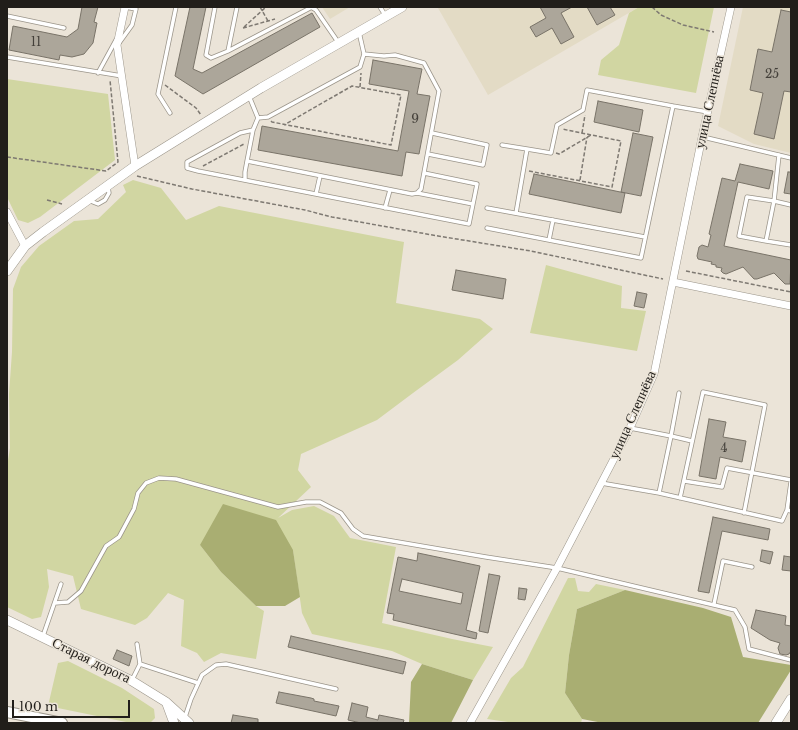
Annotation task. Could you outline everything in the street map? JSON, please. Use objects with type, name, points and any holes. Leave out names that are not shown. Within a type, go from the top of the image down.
[{"type":"main road","points":[[7,712],[62,723]]},
{"type":"street","points":[[125,7],[117,45],[136,166]]},
{"type":"street","points":[[7,271],[25,246],[124,174],[248,96],[402,7]]},
{"type":"street","name":"улица Слепнёва","points":[[470,723],[557,568],[602,484],[630,428],[654,374],[702,137],[731,7]]},
{"type":"street","points":[[7,212],[25,246]]},
{"type":"street","points":[[673,282],[791,306]]},
{"type":"street","name":"Старая дорога","points":[[7,620],[132,681],[166,702],[186,721]]},
{"type":"street","points":[[776,723],[791,699]]},
{"type":"street","points":[[166,702],[166,723]]},
{"type":"street","points":[[166,702],[174,723]]},
{"type":"lane","points":[[117,45],[127,33],[134,20],[136,9],[125,7]]},
{"type":"lane","points":[[170,113],[158,94],[176,7]]},
{"type":"lane","points":[[216,7],[206,55],[211,58],[228,51],[311,7],[316,10],[338,43]]},
{"type":"lane","points":[[228,51],[237,7]]},
{"type":"lane","points":[[380,7],[385,16]]},
{"type":"lane","points":[[7,16],[64,28]]},
{"type":"lane","points":[[258,118],[268,116],[360,67],[364,54],[359,31]]},
{"type":"lane","points":[[98,72],[119,34]]},
{"type":"lane","points":[[364,54],[384,56],[395,55],[424,63],[439,91],[421,189],[417,193]]},
{"type":"lane","points":[[7,57],[122,76]]},
{"type":"lane","points":[[502,145],[551,153],[557,125],[583,110],[587,90],[708,112]]},
{"type":"lane","points":[[245,180],[245,172],[253,130],[258,118],[248,96]]},
{"type":"lane","points":[[487,228],[641,258],[673,106]]},
{"type":"lane","points":[[253,130],[240,133],[187,162],[187,168],[469,224],[477,184],[424,173]]},
{"type":"lane","points":[[428,154],[483,165],[487,145],[432,133]]},
{"type":"lane","points":[[702,137],[791,158]]},
{"type":"lane","points":[[516,213],[527,149]]},
{"type":"lane","points":[[766,241],[774,201],[779,155]]},
{"type":"lane","points":[[247,161],[390,190],[412,194],[417,193],[473,204]]},
{"type":"lane","points":[[316,194],[320,176]]},
{"type":"lane","points":[[385,208],[390,190]]},
{"type":"lane","points":[[791,205],[747,197],[740,236],[791,245]]},
{"type":"lane","points":[[487,208],[645,237]]},
{"type":"lane","points":[[549,240],[553,220]]},
{"type":"lane","points":[[680,498],[703,392],[765,405],[744,513]]},
{"type":"lane","points":[[659,494],[679,393]]},
{"type":"lane","points":[[630,428],[692,441]]},
{"type":"lane","points":[[602,484],[680,498],[782,521],[789,511],[791,481],[727,468],[722,487],[684,481]]},
{"type":"lane","points":[[55,603],[68,602],[81,591],[106,546],[119,537],[134,509],[138,493],[146,483],[160,478],[176,479],[278,507],[306,502],[320,502],[341,513],[353,529],[363,536],[557,568],[735,610],[745,627],[749,649],[791,660]]},
{"type":"lane","points":[[714,604],[723,561],[752,566]]},
{"type":"lane","points":[[42,637],[61,584]]},
{"type":"lane","points":[[132,681],[140,664],[137,644]]},
{"type":"lane","points":[[140,664],[198,683]]},
{"type":"lane","points":[[186,721],[191,699],[202,675],[216,665],[226,664],[336,689]]},
{"type":"path","points":[[260,7],[273,28]]},
{"type":"path","points":[[266,7],[243,28],[279,18],[291,18]]},
{"type":"path","points":[[652,7],[662,15],[683,25],[714,32]]},
{"type":"path","points":[[360,67],[362,76],[360,87]]},
{"type":"path","points":[[7,157],[106,171],[118,162],[110,74]]},
{"type":"path","points":[[160,82],[196,108],[206,122]]},
{"type":"path","points":[[268,116],[272,122],[284,125],[391,145],[401,95],[352,86],[284,125]]},
{"type":"path","points":[[582,133],[585,116],[583,110]]},
{"type":"path","points":[[524,170],[612,187],[621,141],[556,128]]},
{"type":"path","points":[[551,153],[559,154],[591,135]]},
{"type":"path","points":[[580,181],[587,137]]},
{"type":"path","points":[[196,170],[251,141]]},
{"type":"path","points":[[124,174],[339,218],[531,251],[663,279]]},
{"type":"path","points":[[47,200],[62,204]]},
{"type":"path","points":[[686,270],[791,292]]},
{"type":"shaded area","points":[[322,7],[350,7],[330,19]]},
{"type":"shaded area","points":[[639,7],[488,95],[438,8]]},
{"type":"shaded area","points":[[743,7],[791,7],[791,153],[754,144],[718,126]]},
{"type":"green space","points":[[639,7],[714,7],[696,93],[598,75],[601,60],[619,45],[629,13]]},
{"type":"green space","points":[[7,79],[108,94],[115,160],[40,217],[28,223],[18,220],[7,197]]},
{"type":"green space","points":[[133,180],[161,188],[186,220],[219,206],[404,242],[396,303],[480,319],[493,329],[458,360],[377,420],[301,454],[298,470],[311,487],[278,518],[292,510],[314,506],[334,516],[350,538],[396,547],[382,623],[493,647],[473,680],[422,664],[392,651],[312,634],[302,613],[293,550],[200,545],[221,572],[256,606],[264,611],[256,659],[221,653],[204,662],[197,653],[181,646],[184,600],[168,593],[147,618],[135,625],[81,609],[73,576],[47,569],[49,587],[41,617],[32,619],[7,607],[7,467],[10,448],[9,394],[12,352],[13,289],[21,267],[39,246],[74,221],[98,219],[126,192],[123,185]]},
{"type":"green space","points":[[546,265],[622,286],[621,308],[646,311],[637,351],[530,333]]},
{"type":"green space","points":[[223,504],[276,520],[293,550],[300,597],[285,606],[256,606],[221,572],[200,545]]},
{"type":"green space","points":[[568,578],[575,578],[578,591],[589,592],[596,584],[625,590],[577,609],[569,655],[565,693],[582,719],[581,723],[515,723],[487,719],[511,678],[523,667]]},
{"type":"green space","points":[[625,590],[703,608],[731,617],[743,657],[791,665],[791,670],[758,723],[603,723],[582,719],[565,693],[569,655],[577,609]]},
{"type":"green space","points":[[68,661],[122,688],[154,709],[155,718],[150,723],[131,723],[48,706],[58,663]]},
{"type":"green space","points":[[422,664],[473,680],[451,723],[409,723],[411,682]]},
{"type":"building","points":[[82,7],[98,7],[94,22],[97,23],[93,43],[84,54],[72,57],[60,55],[59,60],[9,50],[13,26],[67,37],[78,29]]},
{"type":"building","points":[[190,7],[206,7],[193,69],[202,73],[312,13],[320,27],[203,94],[175,76]]},
{"type":"building","points":[[540,7],[572,7],[561,13],[574,37],[561,44],[552,28],[536,37],[530,27],[546,18]]},
{"type":"building","points":[[587,7],[610,7],[615,15],[597,25]]},
{"type":"building","points":[[781,10],[791,12],[791,92],[784,91],[774,139],[754,134],[763,93],[750,90],[758,49],[772,52]]},
{"type":"building","points":[[373,60],[422,69],[417,94],[430,96],[419,154],[406,152],[402,176],[258,150],[262,126],[398,151],[409,91],[369,84]]},
{"type":"building","points":[[598,101],[643,110],[639,132],[594,122]]},
{"type":"building","points":[[633,133],[653,137],[641,196],[621,192]]},
{"type":"building","points":[[740,164],[773,171],[769,189],[738,182],[724,246],[791,260],[790,284],[785,284],[774,273],[754,279],[743,267],[726,274],[721,271],[722,268],[711,264],[712,262],[698,259],[697,256],[699,247],[702,245],[708,247],[711,235],[709,234],[722,178],[735,181]]},
{"type":"building","points":[[788,172],[791,172],[791,194],[784,193]]},
{"type":"building","points":[[534,174],[625,193],[621,213],[529,194]]},
{"type":"building","points":[[456,270],[506,279],[503,299],[452,290]]},
{"type":"building","points":[[637,292],[647,294],[644,308],[634,306]]},
{"type":"building","points":[[709,419],[726,422],[723,437],[746,441],[742,462],[720,457],[716,479],[699,476]]},
{"type":"building","points":[[713,517],[770,529],[768,540],[722,531],[709,593],[698,591]]},
{"type":"building","points":[[762,550],[773,552],[770,564],[760,561]]},
{"type":"building","points":[[418,553],[480,566],[466,630],[477,633],[476,639],[393,620],[394,614],[387,613],[398,557],[417,561]],"holes":[[[402,579],[463,593],[461,604],[399,591]]]},
{"type":"building","points":[[784,556],[791,557],[791,571],[782,570]]},
{"type":"building","points":[[489,574],[500,576],[488,633],[479,631]]},
{"type":"building","points":[[519,588],[527,589],[525,600],[518,599]]},
{"type":"building","points":[[756,610],[786,616],[785,625],[791,626],[791,651],[789,654],[780,654],[778,648],[780,643],[770,640],[751,628]]},
{"type":"building","points":[[291,636],[406,662],[403,674],[288,647]]},
{"type":"building","points":[[117,650],[132,656],[129,666],[113,659]]},
{"type":"building","points":[[279,692],[311,698],[314,699],[314,701],[339,706],[336,716],[276,703]]},
{"type":"building","points":[[352,703],[368,707],[366,717],[378,720],[379,715],[404,720],[403,723],[361,723],[348,720]]},
{"type":"building","points":[[233,715],[258,719],[258,723],[231,723]]}]
